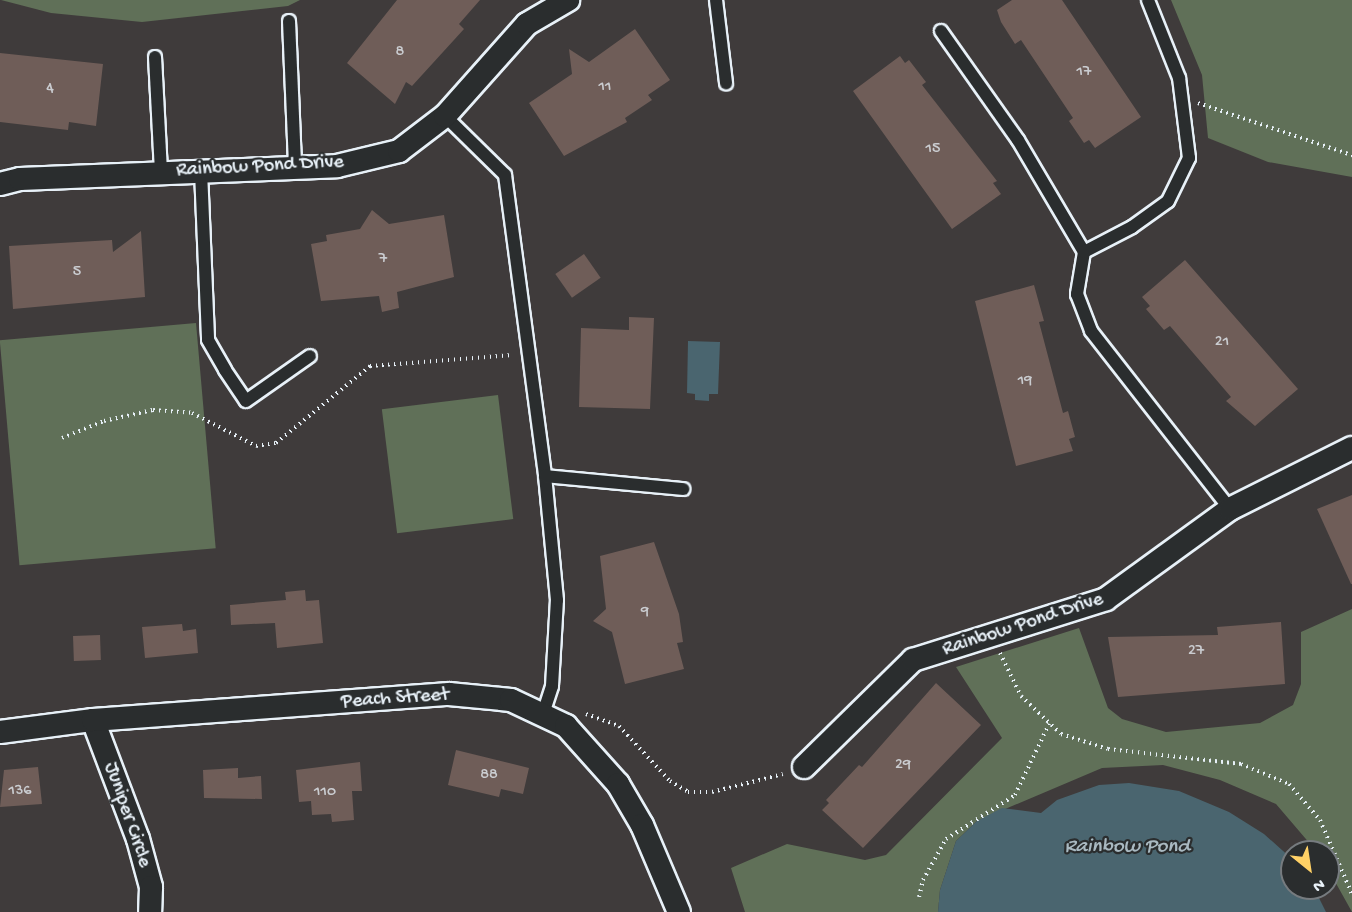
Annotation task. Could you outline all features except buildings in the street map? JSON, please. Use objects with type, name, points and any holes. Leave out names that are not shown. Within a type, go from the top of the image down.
[{"type":"street","name":"Rainbow Pond Drive","points":[[0,184],[20,179],[337,166],[399,151],[445,116],[527,24],[568,0]]},
{"type":"street","name":"Rainbow Pond Drive","points":[[804,767],[913,660],[1106,599],[1230,509],[1352,448]]},
{"type":"street","name":"Peach Street","points":[[0,732],[93,720],[449,694],[490,696],[543,714],[563,725],[618,784],[642,825],[680,912]]},
{"type":"street","name":"Juniper Circle","points":[[93,720],[138,839],[151,887],[150,912]]},
{"type":"lane","points":[[716,0],[726,83]]},
{"type":"lane","points":[[1084,252],[1132,227],[1176,189],[1189,158],[1183,98],[1148,0]]},
{"type":"lane","points":[[289,21],[295,167]]},
{"type":"lane","points":[[941,31],[1018,140],[1084,252],[1077,294],[1090,331],[1230,509]]},
{"type":"lane","points":[[155,57],[161,173]]},
{"type":"lane","points":[[445,116],[505,175],[545,476],[557,600],[552,686],[543,714]]},
{"type":"lane","points":[[201,171],[208,340],[225,370],[246,401],[310,356]]},
{"type":"lane","points":[[545,476],[683,489]]},
{"type":"path","points":[[1183,98],[1352,155]]},
{"type":"path","points":[[62,438],[104,421],[153,410],[192,413],[256,446],[276,443],[370,366],[529,354]]},
{"type":"path","points":[[994,636],[1021,696],[1049,724],[1088,745],[1240,764],[1289,784],[1320,820],[1352,894]]},
{"type":"path","points":[[563,725],[579,715],[591,714],[619,726],[670,781],[696,793],[804,767]]},
{"type":"path","points":[[919,897],[923,879],[946,839],[1015,795],[1049,724]]},
{"type":"green space","points":[[1,0],[300,0],[288,6],[142,22],[51,13]]},
{"type":"green space","points":[[1171,0],[1352,0],[1352,177],[1268,162],[1208,138],[1202,75]]},
{"type":"green space","points":[[196,323],[216,548],[19,565],[0,340]]},
{"type":"green space","points":[[498,395],[513,519],[397,533],[382,409]]},
{"type":"green space","points":[[1352,609],[1352,912],[1340,890],[1340,840],[1307,840],[1276,804],[1220,780],[1163,765],[1102,768],[977,821],[956,841],[940,890],[938,912],[745,912],[731,868],[787,844],[865,860],[886,855],[1002,738],[956,667],[1079,628],[1108,708],[1122,719],[1166,732],[1260,723],[1293,705],[1301,684],[1301,632]]},
{"type":"water","points":[[688,341],[720,342],[718,394],[709,394],[709,401],[695,400],[695,394],[687,393]]},
{"type":"water","name":"Rainbow Pond","points":[[1129,783],[1179,791],[1229,812],[1264,834],[1280,848],[1280,900],[1320,900],[1326,912],[938,912],[940,890],[956,841],[977,821],[1002,808],[1041,813],[1057,800],[1099,785]]}]
